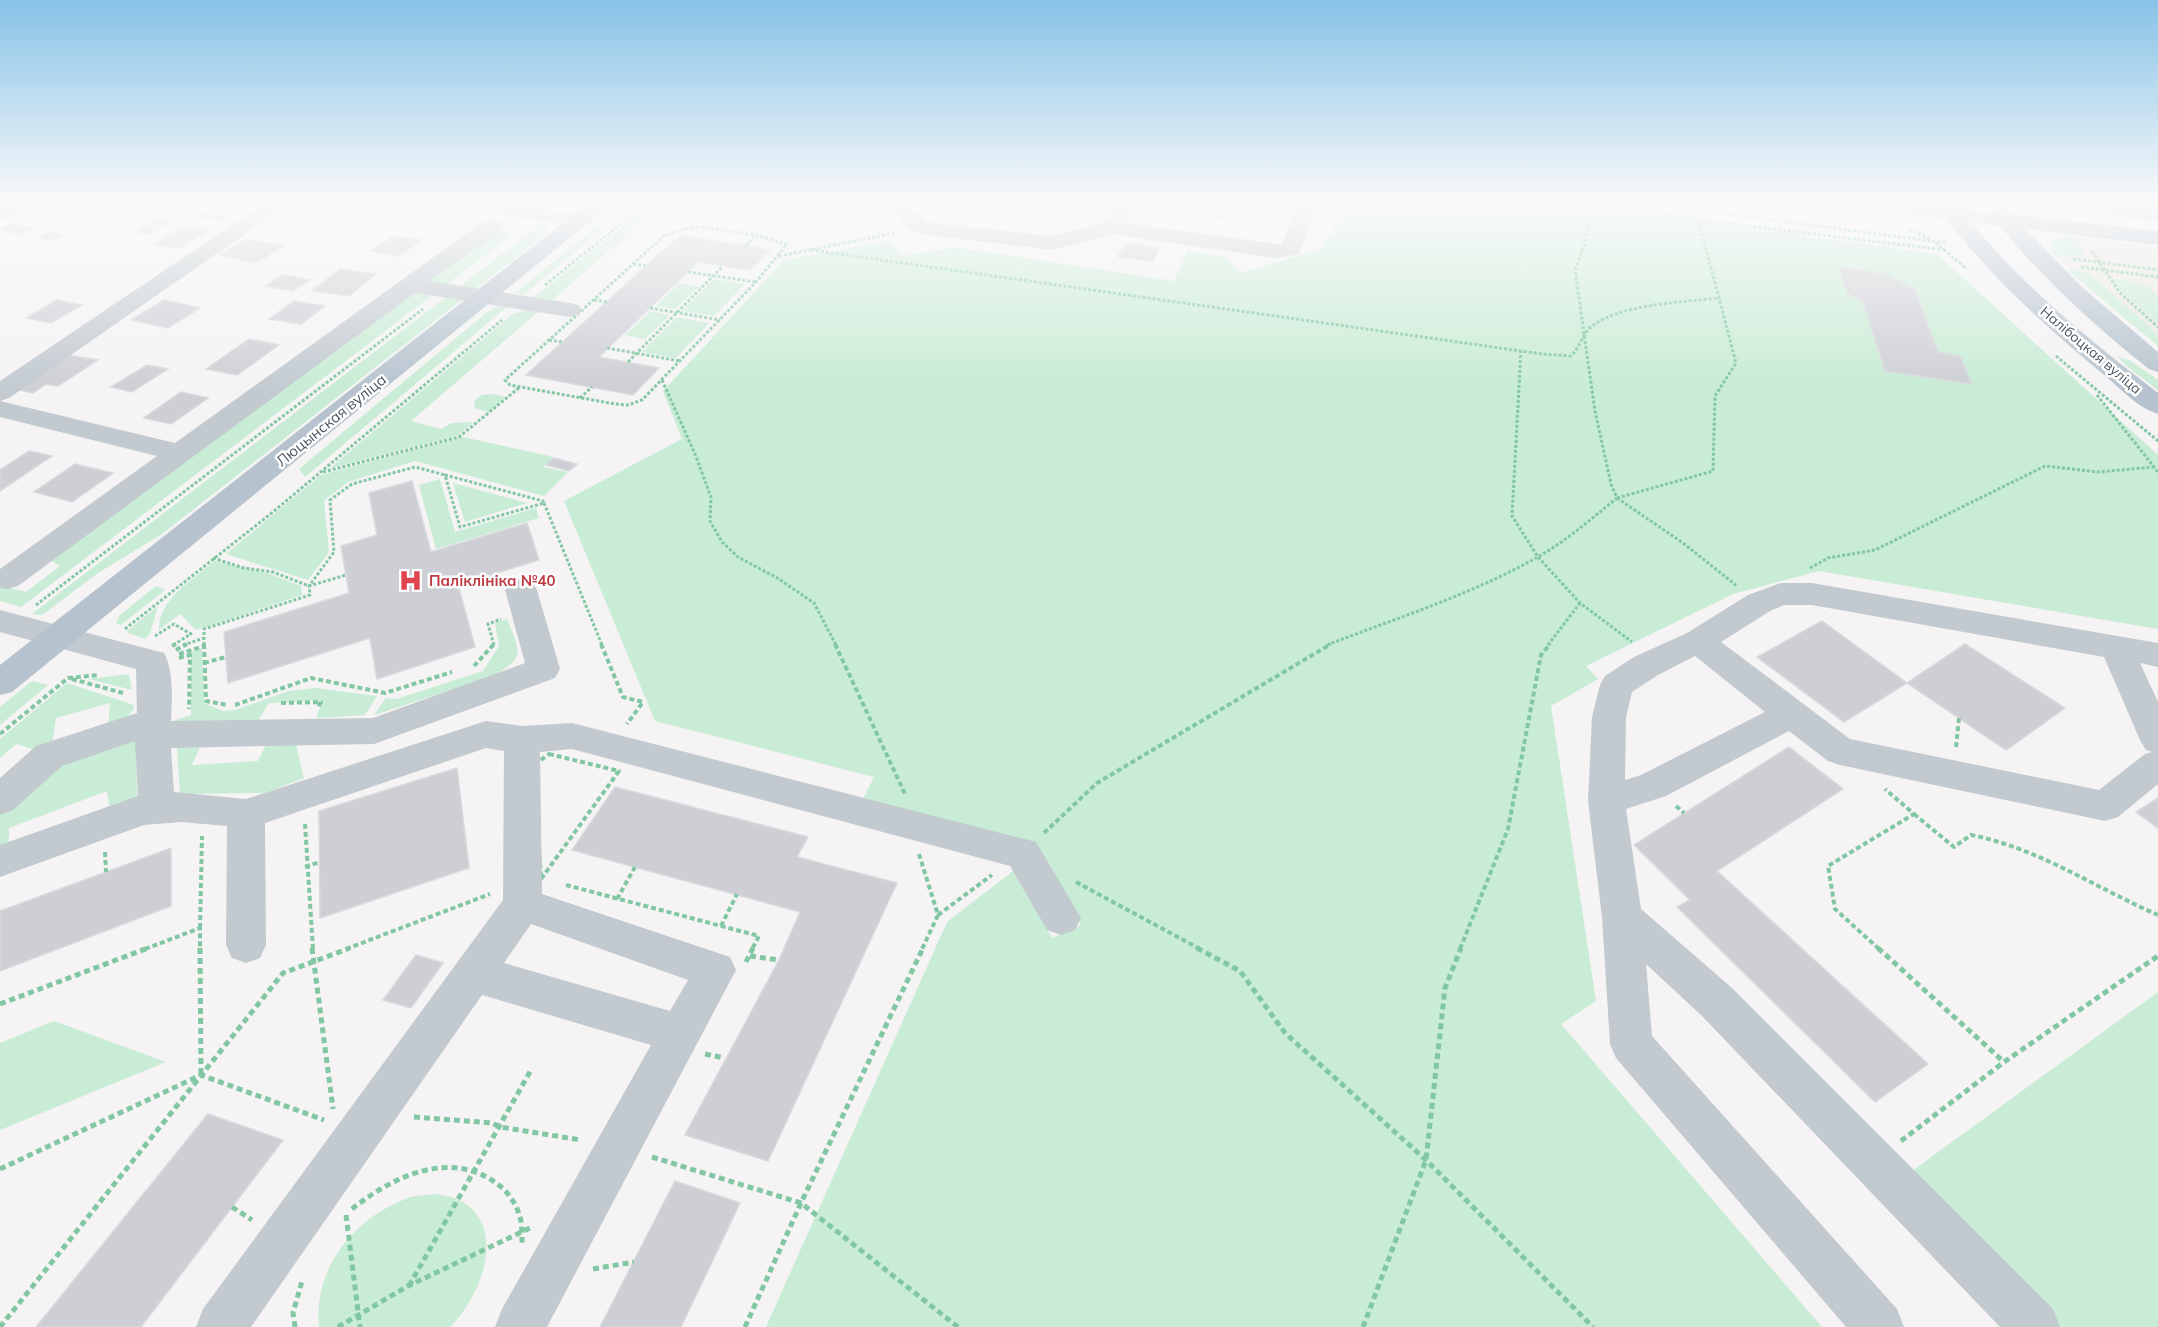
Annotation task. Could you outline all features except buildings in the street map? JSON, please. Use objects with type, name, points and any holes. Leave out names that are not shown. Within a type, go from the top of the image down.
[{"type":"main road","name":"Люцынская вуліца","points":[[0,683],[525,266]]},
{"type":"main road","name":"Налібоцкая вуліца","points":[[1999,266],[2063,328],[2158,406]]},
{"type":"main road","name":"Налібоцкая вуліца","points":[[2048,266],[2085,304],[2158,364]]},
{"type":"street","points":[[0,393],[187,266]]},
{"type":"street","points":[[7,579],[436,266]]},
{"type":"street","points":[[409,285],[570,310]]},
{"type":"street","points":[[0,409],[165,449],[176,455]]},
{"type":"street","points":[[1879,1327],[1631,1044],[1622,917],[1606,801],[1609,717],[1617,685],[1657,661],[1698,641],[1759,603],[1781,594],[1812,594],[2158,655]]},
{"type":"street","points":[[0,800],[49,756],[153,728],[374,731],[543,669],[515,603]]},
{"type":"street","points":[[7,623],[152,662],[157,807]]},
{"type":"street","points":[[1698,641],[1840,751],[2105,806],[2158,764]]},
{"type":"street","points":[[2116,647],[2158,740]]},
{"type":"street","points":[[1606,801],[1653,786],[1791,714]]},
{"type":"street","points":[[0,861],[142,810],[157,807],[212,808],[246,814],[486,734],[522,740],[572,736],[1023,853],[1061,918]]},
{"type":"street","points":[[221,1327],[348,1134],[473,973],[520,891],[522,740]]},
{"type":"street","points":[[246,814],[246,945]]},
{"type":"street","points":[[520,891],[601,933],[715,970],[690,1043],[619,1146],[520,1327]]},
{"type":"street","points":[[1622,917],[1717,1002],[2035,1327]]},
{"type":"street","points":[[473,973],[690,1043]]},
{"type":"path","points":[[119,633],[320,472],[568,266]]},
{"type":"path","points":[[631,266],[505,380],[510,385],[628,405],[642,399],[681,361],[770,266]]},
{"type":"path","points":[[628,362],[723,266]]},
{"type":"path","points":[[925,266],[1571,356],[1581,347],[1584,335],[1593,325],[1619,314],[1719,298]]},
{"type":"path","points":[[1577,266],[1575,270],[1594,411],[1611,484],[1617,498],[1683,543],[1759,603]]},
{"type":"path","points":[[746,1327],[801,1203],[938,915],[1023,853],[1097,783],[1325,646],[1493,581],[1538,557],[1584,525],[1617,498],[1713,471],[1715,396],[1736,363],[1710,266]]},
{"type":"path","points":[[2099,266],[2110,284],[2125,300],[2158,327]]},
{"type":"path","points":[[2127,266],[2158,270]]},
{"type":"path","points":[[2102,270],[2158,276]]},
{"type":"path","points":[[688,272],[756,282]]},
{"type":"path","points":[[7,623],[446,291]]},
{"type":"path","points":[[594,300],[607,302]]},
{"type":"path","points":[[650,308],[720,320]]},
{"type":"path","points":[[549,340],[563,342]]},
{"type":"path","points":[[607,348],[681,361]]},
{"type":"path","points":[[1521,350],[1512,516],[1538,557],[1580,603],[1657,661]]},
{"type":"path","points":[[662,380],[695,454],[711,497],[710,521],[722,542],[738,557],[780,579],[814,603],[866,707],[920,828],[916,844],[938,915]]},
{"type":"path","points":[[320,472],[459,437],[520,387]]},
{"type":"path","points":[[580,398],[592,387]]},
{"type":"path","points":[[2092,388],[2158,472]]},
{"type":"path","points":[[1812,594],[1805,571],[1828,558],[1875,550],[2045,466],[2097,472],[2155,468]]},
{"type":"path","points":[[445,475],[415,467],[352,484],[330,500],[334,552],[309,586],[310,596],[204,629],[206,700],[232,706],[310,678],[385,693],[474,666],[494,645],[488,624],[515,603]]},
{"type":"path","points":[[213,558],[244,568],[273,572],[309,586],[346,575]]},
{"type":"path","points":[[1363,1327],[1426,1160],[1444,988],[1508,829],[1541,655],[1580,603]]},
{"type":"path","points":[[186,652],[204,646]]},
{"type":"path","points":[[204,663],[226,657]]},
{"type":"path","points":[[0,734],[69,678],[125,694]]},
{"type":"path","points":[[0,1327],[283,974],[314,961],[520,891],[580,825],[619,771],[549,754],[534,765],[520,891]]},
{"type":"path","points":[[1882,786],[1954,847],[1971,835],[1998,839],[2036,853],[2100,889],[2158,915]]},
{"type":"path","points":[[1914,814],[1828,866],[1836,909],[2004,1062]]},
{"type":"path","points":[[306,815],[305,867],[314,961],[348,1134],[346,1213],[360,1327]]},
{"type":"path","points":[[201,1075],[202,835]]},
{"type":"path","points":[[305,867],[320,862]]},
{"type":"path","points":[[617,899],[635,867]]},
{"type":"path","points":[[1075,881],[1240,971],[1285,1033],[1426,1160],[1593,1327]]},
{"type":"path","points":[[720,926],[737,894]]},
{"type":"path","points":[[0,1004],[200,928]]},
{"type":"path","points":[[749,956],[778,960]]},
{"type":"path","points":[[1896,1144],[2004,1062],[2158,956]]},
{"type":"path","points":[[690,1043],[724,1058]]},
{"type":"path","points":[[408,1286],[531,1070]]},
{"type":"path","points":[[0,1169],[201,1075],[348,1134],[405,1116],[492,1123],[500,1127],[619,1146],[801,1203],[958,1327]]},
{"type":"path","points":[[338,1223],[346,1213],[375,1191],[408,1174],[442,1166],[475,1170],[497,1181],[515,1202],[523,1231],[522,1250]]},
{"type":"path","points":[[232,1207],[256,1222]]},
{"type":"path","points":[[338,1327],[408,1286],[543,1221]]},
{"type":"path","points":[[585,1270],[634,1262]]},
{"type":"path","points":[[295,1327],[293,1313],[307,1270]]},
{"type":"shaded area","points":[[2066,266],[2158,266],[2158,346]]},
{"type":"green space","points":[[445,266],[471,266],[21,607],[0,601],[0,585],[26,592],[60,566],[52,561],[55,555]]},
{"type":"green space","points":[[487,266],[505,266],[162,534],[98,573],[42,615],[32,614]]},
{"type":"green space","points":[[549,266],[558,266],[523,295],[516,293]]},
{"type":"green space","points":[[573,266],[592,266],[552,300],[534,297]]},
{"type":"green space","points":[[779,266],[1077,266],[1174,281],[1181,266],[1234,266],[1241,273],[1264,266],[1950,266],[2158,455],[2158,629],[1819,571],[1733,594],[1586,666],[1598,679],[1551,706],[1596,1001],[1561,1024],[1822,1327],[766,1327],[947,922],[1013,871],[1052,938],[1081,925],[1037,851],[863,799],[874,777],[655,721],[564,501],[682,439],[663,391]]},
{"type":"green space","points":[[2066,269],[2090,273],[2158,335],[2158,346]]},
{"type":"green space","points":[[2111,278],[2148,286],[2158,298],[2158,323],[2121,292]]},
{"type":"green space","points":[[714,279],[745,284],[714,316],[682,311]]},
{"type":"green space","points":[[680,283],[699,287],[675,309],[656,306]]},
{"type":"green space","points":[[508,306],[305,477],[299,469],[486,313],[495,307]]},
{"type":"green space","points":[[528,309],[538,312],[411,421],[441,429],[452,423],[473,422],[457,436],[330,468],[513,314]]},
{"type":"green space","points":[[651,311],[670,315],[645,339],[625,335]]},
{"type":"green space","points":[[677,317],[709,323],[676,358],[642,352]]},
{"type":"green space","points":[[2117,356],[2131,361],[2158,380],[2158,390],[2125,365]]},
{"type":"green space","points":[[493,394],[505,397],[489,412],[474,408],[475,400],[482,395]]},
{"type":"green space","points":[[463,437],[554,457],[543,467],[568,472],[544,496],[415,461],[348,482],[324,501],[329,552],[308,580],[226,554],[321,475]]},
{"type":"green space","points":[[440,479],[455,532],[536,508],[539,518],[436,549],[419,485]]},
{"type":"green space","points":[[453,483],[527,503],[465,522]]},
{"type":"green space","points":[[215,561],[270,574],[301,586],[302,595],[196,630],[180,614],[159,630],[160,619],[171,599]]},
{"type":"green space","points":[[156,586],[165,590],[121,625],[116,623],[120,615]]},
{"type":"green space","points":[[158,606],[150,634],[145,639],[126,632]]},
{"type":"green space","points":[[507,619],[517,647],[517,654],[515,659],[502,670],[491,677],[374,715],[386,698],[396,699],[483,671],[499,646],[495,623]]},
{"type":"green space","points":[[202,648],[204,703],[223,711],[235,710],[289,691],[315,688],[377,696],[365,715],[316,718],[323,700],[269,703],[257,722],[170,722],[191,715],[191,652]]},
{"type":"green space","points":[[129,674],[132,690],[88,679]]},
{"type":"green space","points":[[32,681],[48,685],[0,725],[0,707]]},
{"type":"green space","points":[[67,683],[134,705],[134,709],[127,717],[108,728],[110,703],[56,718],[52,744],[39,751],[16,744],[0,758],[0,739]]},
{"type":"green space","points":[[136,740],[137,796],[124,807],[110,811],[107,791],[9,828],[9,850],[0,853],[0,814],[52,766]]},
{"type":"green space","points":[[295,741],[304,778],[265,793],[180,794],[177,747],[201,745],[192,765],[258,761],[267,743]]},
{"type":"green space","points":[[2158,992],[2158,1327],[2059,1327],[1908,1174]]},
{"type":"green space","points":[[54,1021],[166,1062],[0,1130],[0,1043]]},
{"type":"green space","points":[[438,1194],[459,1200],[476,1213],[484,1228],[487,1245],[485,1263],[471,1299],[450,1327],[319,1327],[319,1305],[323,1284],[342,1247],[356,1231],[372,1217],[391,1206],[411,1197]]},
{"type":"place","name":"Паліклініка №40","points":[[411,580]]}]
